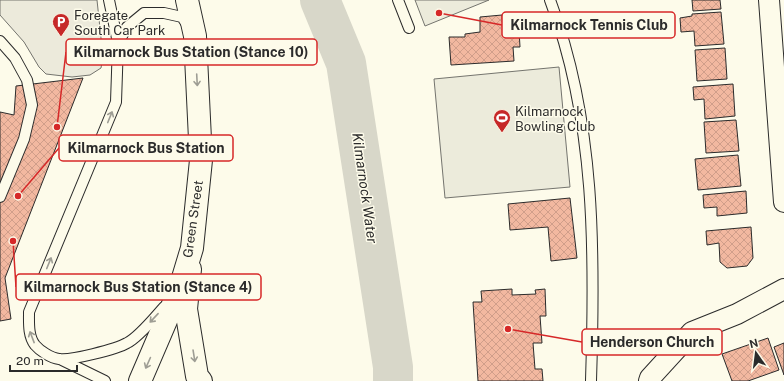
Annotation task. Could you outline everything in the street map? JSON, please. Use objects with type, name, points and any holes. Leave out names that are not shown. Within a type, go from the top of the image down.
[{"type":"main road","name":"Green Street","points":[[140,381],[180,288],[192,248],[201,160],[195,36],[187,0]]},
{"type":"main road","points":[[192,248],[186,308],[197,376],[201,381]]},
{"type":"street","points":[[769,0],[784,202]]},
{"type":"street","points":[[649,381],[650,378],[692,332],[737,314],[784,290]]},
{"type":"lane","points":[[105,381],[46,353],[35,345],[30,332],[29,312],[116,102],[118,43],[109,0]]},
{"type":"lane","points":[[398,0],[409,28]]},
{"type":"lane","points":[[550,0],[561,30],[580,113],[589,192],[593,296],[591,381]]},
{"type":"lane","points":[[118,43],[126,27],[144,13],[164,12],[182,17],[195,36]]},
{"type":"lane","points":[[0,41],[15,58],[26,80],[32,106],[24,139],[0,197]]},
{"type":"lane","points":[[59,359],[80,357],[104,352],[128,343],[145,328],[180,288]]},
{"type":"shaded area","name":"Foregate South Car Park","points":[[0,0],[97,0],[103,57],[101,68],[90,75],[72,77],[46,74],[39,67],[24,42],[0,15]]},
{"type":"shaded area","points":[[415,0],[489,0],[425,26]]},
{"type":"shaded area","name":"Kilmarnock Bowling Club","points":[[559,67],[570,187],[445,198],[434,79]]},
{"type":"building","points":[[692,0],[720,0],[721,9],[693,11]]},
{"type":"building","points":[[721,12],[724,44],[695,46],[694,31],[681,32],[680,18],[692,16],[692,14]]},
{"type":"building","points":[[502,15],[503,31],[519,30],[520,47],[513,47],[514,61],[451,65],[449,37],[465,37],[465,34],[480,32],[480,17]]},
{"type":"building","points":[[725,48],[727,79],[697,81],[695,50]]},
{"type":"building","points":[[83,78],[5,278],[11,319],[0,321],[0,112],[14,115],[16,86]]},
{"type":"building","points":[[733,84],[735,116],[705,119],[704,99],[694,100],[693,87]]},
{"type":"building","points":[[736,120],[739,151],[706,153],[704,122]]},
{"type":"building","points":[[738,155],[741,186],[698,190],[695,159]]},
{"type":"building","points":[[746,191],[747,213],[717,216],[717,207],[704,208],[703,195]]},
{"type":"building","points":[[570,198],[577,258],[551,261],[548,227],[510,230],[508,204]]},
{"type":"building","points":[[751,227],[753,258],[747,266],[727,268],[720,262],[719,243],[707,245],[706,231]]},
{"type":"building","points":[[512,289],[512,295],[536,294],[535,290],[545,289],[546,316],[540,316],[542,343],[533,343],[535,369],[542,369],[543,381],[478,381],[473,302],[482,302],[481,291]]},
{"type":"building","points":[[768,338],[779,370],[748,381],[732,381],[722,354]]},
{"type":"building","points":[[784,343],[784,375],[774,347]]},
{"type":"waterway","name":"Kilmarnock Water","points":[[320,0],[346,63],[393,367],[393,381]]},
{"type":"place","name":"Kilmarnock Tennis Club","points":[[439,13]]},
{"type":"place","name":"Foregate South Car Park","points":[[61,37]]},
{"type":"place","name":"Kilmarnock Bus Station (Stance 10)","points":[[57,127]]},
{"type":"place","name":"Kilmarnock Bowling Club","points":[[502,133]]},
{"type":"place","name":"Kilmarnock Bus Station","points":[[18,196]]},
{"type":"place","name":"Kilmarnock Bus Station (Stance 4)","points":[[13,241]]},
{"type":"place","name":"Henderson Church","points":[[508,329]]}]
